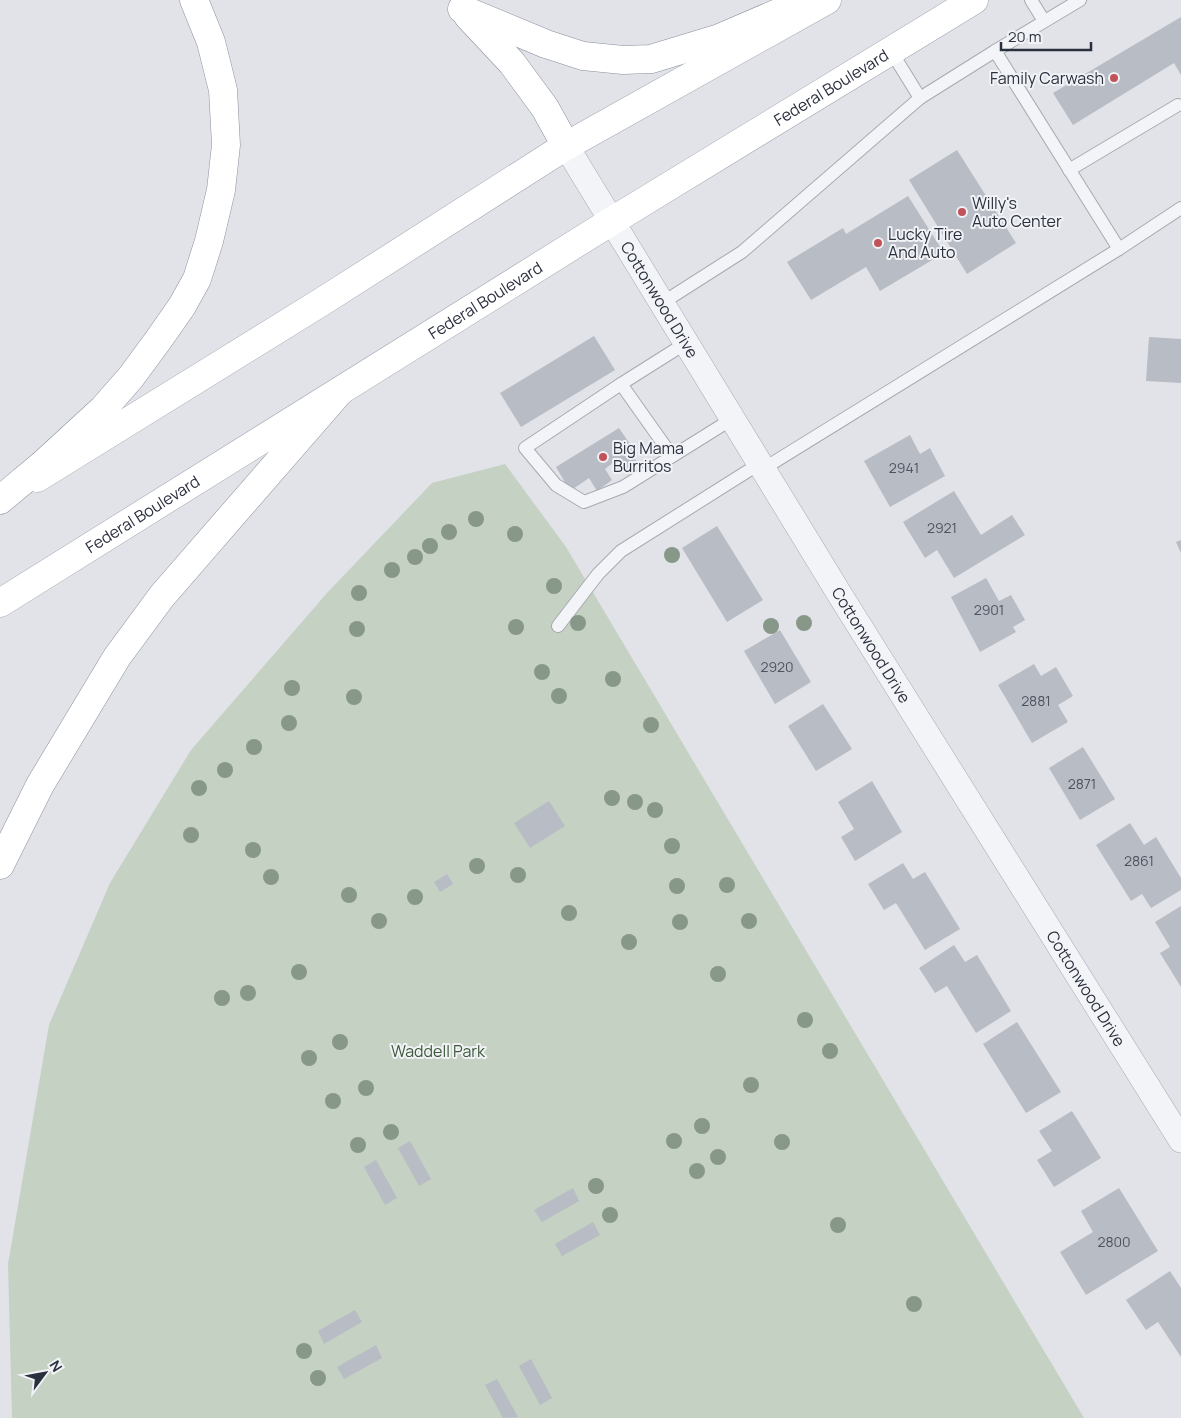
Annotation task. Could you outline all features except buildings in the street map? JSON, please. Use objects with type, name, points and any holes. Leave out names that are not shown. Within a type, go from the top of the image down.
[{"type":"main road","points":[[0,501],[103,409],[131,377],[160,339],[182,306],[196,279],[209,241],[219,198],[226,146],[223,90],[211,42],[194,0]]},
{"type":"main road","points":[[455,4],[546,44],[583,56],[623,60],[651,59],[717,39],[808,0]]},
{"type":"main road","points":[[0,501],[331,296],[566,146],[827,0]]},
{"type":"main road","name":"Federal Boulevard","points":[[0,603],[612,221],[974,0]]},
{"type":"main road","points":[[455,4],[512,63],[544,108],[566,146]]},
{"type":"main road","points":[[0,865],[40,785],[116,657],[162,596],[340,391]]},
{"type":"street","name":"Cottonwood Drive","points":[[566,146],[761,466],[1181,1140]]},
{"type":"lane","points":[[1031,0],[1044,21]]},
{"type":"lane","points":[[662,303],[742,252],[920,98],[1080,0]]},
{"type":"lane","points":[[890,51],[920,98]]},
{"type":"lane","points":[[995,51],[1119,249]]},
{"type":"lane","points":[[1069,170],[1178,106]]},
{"type":"lane","points":[[558,626],[598,574],[621,551],[1119,249],[1181,208]]},
{"type":"lane","points":[[686,343],[525,448],[556,485],[584,502],[623,487],[732,418]]},
{"type":"lane","points":[[621,384],[672,456]]},
{"type":"green space","name":"Waddell Park","points":[[505,464],[566,547],[1084,1418],[12,1418],[8,1264],[49,1025],[110,883],[191,750],[327,593],[432,483]]},
{"type":"place","name":"Family Carwash","points":[[1114,78]]},
{"type":"place","name":"Willy's Auto Center","points":[[962,212]]},
{"type":"place","name":"Lucky Tire And Auto","points":[[878,243]]},
{"type":"place","name":"Big Mama Burritos","points":[[603,457]]}]
